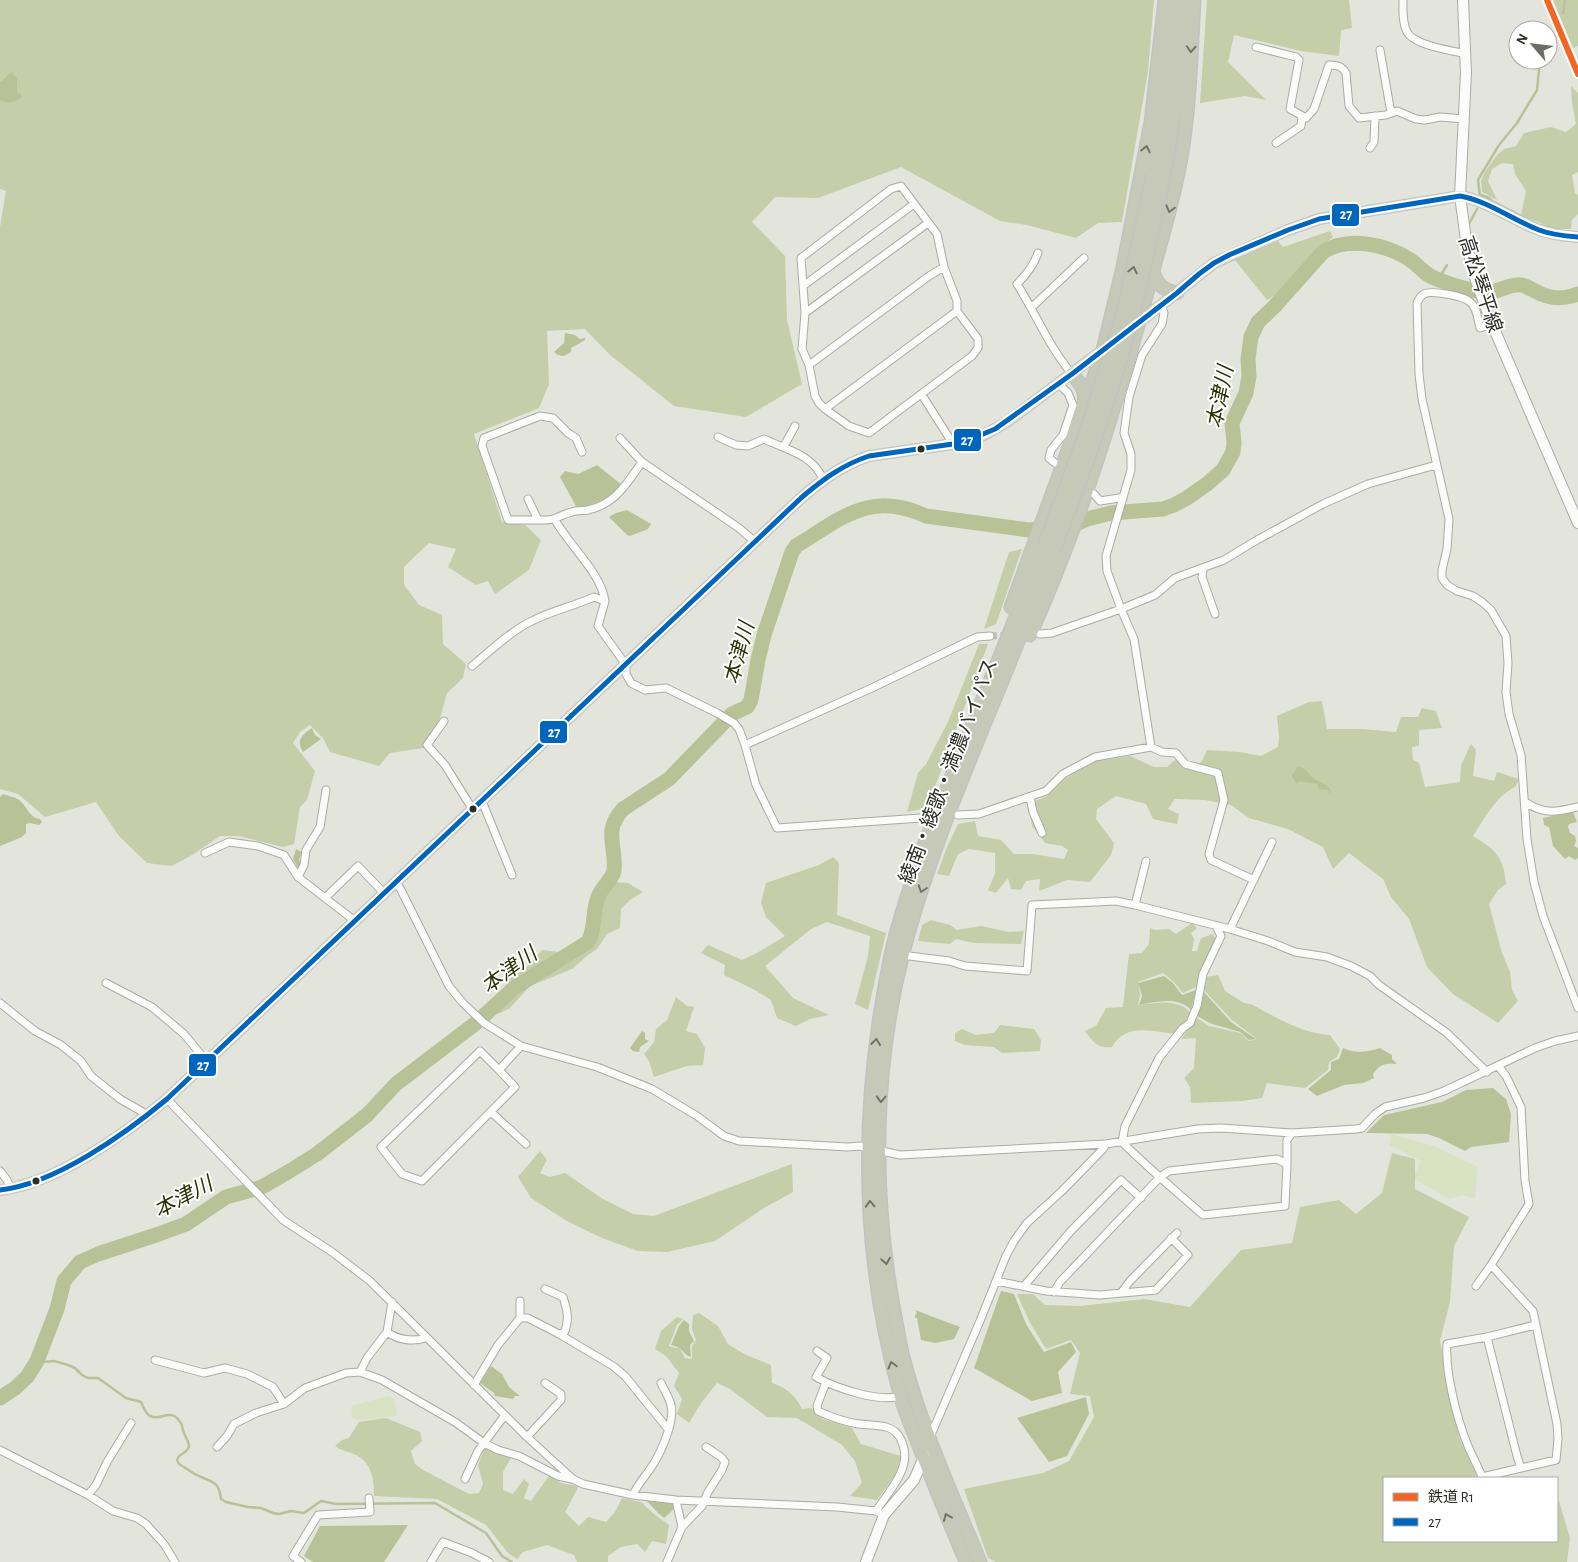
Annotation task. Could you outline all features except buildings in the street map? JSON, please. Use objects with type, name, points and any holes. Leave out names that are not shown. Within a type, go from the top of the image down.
[{"type":"highway","points":[[1048,550],[1050,501],[1103,350],[1123,267],[1151,122],[1165,0]]},
{"type":"highway","name":"綾南・綾歌・満濃バイパス","points":[[966,1562],[900,1396],[889,1353],[873,1248],[873,1150],[897,954],[932,858],[970,744],[1048,550],[1085,468],[1121,357],[1145,268],[1159,174],[1174,0]]},
{"type":"highway","name":"綾南・綾歌・満濃バイパス","points":[[1159,174],[1177,95],[1185,0]]},
{"type":"highway","points":[[970,744],[1048,550],[1088,498],[1174,198],[1189,94],[1194,0]]},
{"type":"highway","points":[[1153,271],[1155,280],[1161,287],[1176,293]]},
{"type":"highway","points":[[1072,374],[1084,389],[1085,400],[1083,409]]},
{"type":"highway","name":"綾南・綾歌・満濃バイパス","points":[[873,1150],[884,1248],[901,1351],[915,1400],[929,1438],[980,1562]]},
{"type":"main road","name":"高松琴平線","points":[[1463,0],[1466,54],[1460,196],[1464,228],[1476,281],[1483,302],[1578,523]]},
{"type":"main road","points":[[0,1190],[11,1189],[55,1174],[148,1115],[167,1099],[755,542],[823,479],[842,467],[869,456],[953,444],[995,430],[1059,384],[1214,263],[1288,230],[1320,219],[1460,196],[1473,199],[1553,235],[1578,237]]},
{"type":"main road","points":[[866,1562],[880,1513],[914,1480],[924,1459],[929,1438]]},
{"type":"street","points":[[1403,0],[1403,20],[1407,32],[1412,38],[1466,54]]},
{"type":"street","points":[[1256,47],[1296,57],[1299,60],[1290,109],[1302,117],[1306,118],[1314,110],[1329,64],[1337,65],[1344,69],[1349,106],[1359,118],[1399,112],[1416,119],[1440,117],[1464,119]]},
{"type":"street","points":[[1380,50],[1391,113]]},
{"type":"street","points":[[1370,148],[1374,142],[1375,116]]},
{"type":"street","points":[[1276,143],[1300,126],[1302,117]]},
{"type":"street","points":[[901,186],[928,223],[936,234],[944,267],[957,301],[957,311],[978,339],[978,348],[972,356],[922,395],[869,433],[848,426],[824,408],[815,396],[809,365],[802,349],[805,313],[801,258],[891,189],[901,186]]},
{"type":"street","points":[[803,286],[914,204]]},
{"type":"street","points":[[805,313],[928,223]]},
{"type":"street","points":[[1038,253],[1031,267],[1017,284],[1032,307],[1055,352],[1072,374]]},
{"type":"street","points":[[1032,307],[1084,258]]},
{"type":"street","points":[[809,365],[929,276],[944,267]]},
{"type":"street","points":[[1492,324],[1480,328],[1474,306],[1465,298],[1432,292],[1425,293],[1417,303],[1422,399],[1449,519],[1442,578],[1447,585],[1473,596],[1491,610],[1506,636],[1508,663],[1506,692],[1509,714],[1521,755],[1527,839],[1534,882],[1543,916],[1578,1008]]},
{"type":"street","points":[[1151,746],[1134,638],[1107,571],[1106,556],[1131,470],[1131,454],[1124,433],[1130,397],[1142,355],[1162,324],[1164,313],[1161,304]]},
{"type":"street","points":[[824,408],[957,311]]},
{"type":"street","points":[[1055,463],[1049,458],[1051,450],[1063,435],[1073,406],[1068,393],[1059,384]]},
{"type":"street","points":[[922,395],[953,444]]},
{"type":"street","points":[[582,452],[576,438],[553,418],[540,416],[484,438],[482,446],[508,520],[555,520],[572,512],[588,510],[606,503],[619,494],[642,462]]},
{"type":"street","points":[[784,446],[795,426]]},
{"type":"street","points":[[620,438],[642,462],[739,528],[755,542]]},
{"type":"street","points":[[718,438],[748,446],[764,439],[784,446],[806,457],[819,469],[823,479]]},
{"type":"street","points":[[1040,634],[1052,633],[1155,595],[1175,578],[1224,560],[1257,540],[1341,496],[1368,484],[1436,465]]},
{"type":"street","points":[[1088,498],[1100,501],[1119,498],[1122,502]]},
{"type":"street","points":[[528,499],[538,520]]},
{"type":"street","points":[[555,520],[601,586],[605,601],[598,626],[626,665],[626,674],[631,683],[645,690],[666,688],[734,723],[745,745],[756,785],[777,828],[921,818]]},
{"type":"street","points":[[1203,569],[1202,577],[1215,614]]},
{"type":"street","points":[[472,666],[531,621],[594,597],[605,601]]},
{"type":"street","points":[[745,745],[874,687],[977,637],[990,636]]},
{"type":"street","points":[[444,721],[427,745],[445,765],[473,810]]},
{"type":"street","points":[[958,815],[979,814],[1046,791],[1063,774],[1095,757],[1151,746],[1162,752],[1176,753],[1185,764],[1218,773],[1223,788],[1224,800],[1209,854],[1212,860],[1254,880]]},
{"type":"street","points":[[298,877],[304,865],[306,850],[320,827],[326,790]]},
{"type":"street","points":[[1030,797],[1033,812],[1042,833]]},
{"type":"street","points":[[482,801],[512,875]]},
{"type":"street","points":[[1525,802],[1543,811],[1566,810],[1578,807]]},
{"type":"street","points":[[205,854],[229,842],[258,846],[284,855],[298,877],[355,920]]},
{"type":"street","points":[[1230,929],[1272,842]]},
{"type":"street","points":[[1135,905],[1146,861]]},
{"type":"street","points":[[325,898],[358,866],[384,893]]},
{"type":"street","points":[[396,882],[449,986],[484,1023],[521,1046],[597,1067],[652,1089],[698,1116],[732,1140],[739,1142],[859,1146],[900,1155],[1106,1144],[1198,1129],[1221,1128],[1292,1133],[1362,1128],[1375,1114],[1385,1108],[1444,1091],[1554,1040],[1578,1036]]},
{"type":"street","points":[[897,954],[949,961],[965,966],[1027,971],[1032,905],[1116,901],[1230,929],[1295,952],[1327,957],[1351,966],[1370,976],[1379,985],[1447,1033],[1486,1072]]},
{"type":"street","points":[[1122,1142],[1125,1126],[1159,1058],[1183,1028],[1190,1023],[1197,1006],[1203,974],[1221,936],[1216,926]]},
{"type":"street","points":[[106,983],[152,1007],[184,1034],[207,1062]]},
{"type":"street","points":[[0,1003],[35,1031],[61,1045],[75,1056],[81,1061],[91,1076],[120,1099],[148,1115]]},
{"type":"street","points":[[499,1070],[521,1046]]},
{"type":"street","points":[[480,1051],[499,1070],[516,1087],[422,1181],[402,1174],[381,1147],[480,1051]]},
{"type":"street","points":[[1476,1286],[1529,1204],[1525,1181],[1521,1107],[1506,1076],[1498,1066]]},
{"type":"street","points":[[167,1099],[283,1220],[332,1252],[370,1281],[425,1338],[552,1461],[573,1479],[583,1484],[632,1495],[676,1500],[837,1507],[880,1513],[897,1480],[906,1456],[899,1434],[887,1427],[856,1424],[830,1417],[818,1410],[817,1406],[826,1382]]},
{"type":"street","points":[[490,1112],[526,1144]]},
{"type":"street","points":[[1122,1142],[1203,1215],[1285,1206],[1288,1140],[1292,1133]]},
{"type":"street","points":[[929,1438],[1006,1256],[1022,1228],[1090,1163],[1106,1144]]},
{"type":"street","points":[[1054,1292],[1060,1282],[1160,1177],[1169,1171],[1277,1159],[1288,1164]]},
{"type":"street","points":[[0,1171],[11,1189]]},
{"type":"street","points":[[1024,1286],[1070,1232],[1121,1180],[1141,1198]]},
{"type":"street","points":[[996,1281],[1054,1292],[1100,1295],[1156,1290],[1188,1255],[1174,1236],[1130,1281],[1121,1293]]},
{"type":"street","points":[[1491,1265],[1533,1311],[1557,1424],[1558,1439],[1556,1460],[1482,1477],[1468,1446],[1453,1394],[1446,1358],[1447,1344],[1535,1326]]},
{"type":"street","points":[[545,1288],[563,1297],[568,1310],[568,1325],[564,1333],[559,1334]]},
{"type":"street","points":[[474,1384],[498,1345],[520,1318],[520,1301]]},
{"type":"street","points":[[360,1372],[367,1358],[388,1332],[392,1302]]},
{"type":"street","points":[[520,1318],[528,1318],[613,1366],[625,1376],[668,1430]]},
{"type":"street","points":[[388,1332],[394,1338],[418,1340],[425,1338]]},
{"type":"street","points":[[1487,1337],[1516,1456],[1521,1468]]},
{"type":"street","points":[[817,1351],[827,1358],[816,1377],[826,1382],[874,1396],[891,1399],[900,1396]]},
{"type":"street","points":[[155,1360],[204,1373],[225,1368],[247,1374],[273,1387],[284,1404]]},
{"type":"street","points":[[218,1447],[234,1424],[256,1412],[284,1404],[305,1388],[346,1373],[360,1372],[382,1380],[456,1422],[484,1443],[498,1450],[519,1456],[558,1476],[573,1479]]},
{"type":"street","points":[[526,1436],[561,1400],[561,1394],[545,1383]]},
{"type":"street","points":[[632,1495],[660,1452],[672,1416],[671,1404],[661,1384]]},
{"type":"street","points":[[465,1479],[478,1450],[505,1415]]},
{"type":"street","points":[[88,1495],[131,1423]]},
{"type":"street","points":[[667,1562],[682,1527],[702,1506],[725,1462],[706,1447]]},
{"type":"street","points":[[0,1450],[88,1495],[113,1511],[137,1518],[146,1524],[164,1544],[175,1562]]},
{"type":"street","points":[[546,1470],[552,1461]]},
{"type":"street","points":[[301,1562],[293,1556],[318,1515],[370,1512],[369,1498]]},
{"type":"street","points":[[676,1500],[682,1527]]},
{"type":"street","points":[[431,1562],[443,1542],[489,1562]]},
{"type":"shaded area","points":[[0,0],[1154,0],[1148,71],[1122,222],[1098,223],[1076,238],[1027,225],[1000,221],[901,167],[818,198],[775,197],[752,222],[785,256],[787,320],[802,384],[746,417],[674,406],[609,354],[585,329],[547,331],[549,384],[539,408],[474,434],[502,522],[525,525],[541,540],[529,570],[495,594],[488,581],[476,585],[448,567],[456,549],[429,543],[404,567],[404,585],[419,605],[442,615],[443,644],[466,664],[463,678],[447,693],[440,718],[424,748],[390,753],[379,766],[330,752],[323,738],[310,725],[300,732],[293,743],[315,771],[307,800],[300,807],[294,844],[283,847],[239,836],[220,836],[172,866],[147,863],[119,836],[96,802],[45,817],[18,794],[0,789],[0,227],[6,191],[0,189]]},
{"type":"shaded area","points":[[1207,0],[1349,0],[1352,28],[1341,30],[1339,56],[1301,51],[1234,35],[1228,62],[1266,100],[1245,96],[1200,103]]},
{"type":"shaded area","points":[[1553,0],[1578,0],[1578,46],[1573,48]]},
{"type":"shaded area","points":[[12,71],[17,79],[17,92],[22,96],[15,101],[6,102],[0,100],[0,81]]},
{"type":"shaded area","points":[[1571,86],[1578,93],[1578,172],[1572,175],[1575,193],[1578,195],[1578,214],[1572,220],[1571,229],[1555,229],[1521,215],[1526,191],[1515,174],[1513,164],[1502,163],[1492,169],[1488,181],[1497,200],[1482,192],[1481,181],[1497,155],[1504,149],[1516,146],[1524,133],[1551,127],[1566,132],[1576,124]]},
{"type":"shaded area","points":[[1330,231],[1333,237],[1317,250],[1283,291],[1267,300],[1234,259],[1278,241],[1283,247]]},
{"type":"shaded area","points":[[565,333],[575,335],[580,339],[585,338],[585,340],[571,348],[571,352],[564,356],[558,355],[554,352],[564,343]]},
{"type":"shaded area","points":[[597,465],[622,485],[613,494],[596,503],[577,508],[560,477],[565,471],[578,474]]},
{"type":"shaded area","points":[[627,510],[651,524],[648,529],[630,536],[609,517]]},
{"type":"shaded area","points":[[1022,549],[996,624],[984,629],[1009,552]]},
{"type":"shaded area","points":[[979,644],[988,644],[927,808],[907,812],[918,773],[926,764],[948,722]]},
{"type":"shaded area","points":[[1322,701],[1327,729],[1362,729],[1396,732],[1401,717],[1418,717],[1422,708],[1436,711],[1442,728],[1419,730],[1419,746],[1412,747],[1413,760],[1419,763],[1425,787],[1460,782],[1461,765],[1471,744],[1476,750],[1473,776],[1494,781],[1497,772],[1519,779],[1515,787],[1496,802],[1473,836],[1493,850],[1500,860],[1505,875],[1506,884],[1498,890],[1489,904],[1502,953],[1510,972],[1512,990],[1518,1001],[1498,1023],[1453,994],[1427,967],[1409,919],[1391,897],[1383,879],[1349,853],[1333,869],[1323,847],[1288,829],[1249,818],[1231,805],[1205,800],[1175,799],[1168,809],[1179,814],[1177,824],[1153,819],[1146,804],[1116,796],[1097,809],[1096,819],[1114,843],[1111,855],[1090,882],[1067,880],[1039,891],[1040,879],[1026,881],[1021,890],[1011,889],[1008,878],[996,893],[988,890],[995,874],[995,853],[969,849],[958,854],[949,876],[937,874],[958,824],[975,821],[978,836],[1001,840],[1014,854],[1032,854],[1064,859],[1068,850],[1062,846],[1045,843],[1032,826],[1028,804],[1047,796],[1066,778],[1095,761],[1130,756],[1154,767],[1167,767],[1175,760],[1192,769],[1202,761],[1207,750],[1240,752],[1261,756],[1278,747],[1277,716],[1309,702]]},
{"type":"shaded area","points":[[312,728],[315,735],[321,739],[303,752],[300,745],[301,738]]},
{"type":"shaded area","points":[[1298,766],[1328,787],[1331,791],[1330,794],[1328,790],[1319,789],[1317,784],[1299,781],[1296,783],[1292,776]]},
{"type":"shaded area","points":[[3,794],[19,800],[30,814],[42,822],[39,825],[26,824],[26,833],[22,837],[0,846],[0,797]]},
{"type":"shaded area","points":[[1573,812],[1577,822],[1569,824],[1568,827],[1570,833],[1575,836],[1574,846],[1578,848],[1578,858],[1575,860],[1569,856],[1565,859],[1553,846],[1549,827],[1544,825],[1543,818]]},
{"type":"shaded area","points":[[296,849],[302,852],[298,868],[293,859]]},
{"type":"shaded area","points":[[833,857],[839,863],[837,915],[886,933],[868,1010],[855,1004],[868,956],[870,936],[827,922],[811,929],[765,966],[793,998],[829,1015],[810,1019],[796,1026],[777,1018],[771,1000],[724,975],[725,965],[701,953],[708,945],[742,960],[785,936],[766,917],[761,903],[766,883],[819,865]]},
{"type":"shaded area","points":[[613,882],[628,883],[643,892],[630,900],[621,909],[620,928],[607,934],[597,949],[572,969],[530,986],[510,1008],[498,1014],[495,1007],[511,994],[508,975],[522,972],[542,950],[576,954],[590,944],[595,931],[599,903],[604,892]]},
{"type":"shaded area","points":[[931,920],[950,925],[957,930],[981,926],[1009,932],[1024,931],[1021,944],[974,943],[956,939],[950,944],[918,941],[922,925]]},
{"type":"shaded area","points":[[1192,923],[1197,928],[1191,933],[1194,939],[1192,951],[1197,951],[1201,938],[1213,934],[1217,942],[1200,974],[1196,987],[1183,993],[1163,973],[1138,982],[1140,995],[1138,1005],[1173,1003],[1180,1005],[1191,1013],[1185,1022],[1174,1034],[1140,1030],[1124,1034],[1117,1039],[1112,1047],[1103,1047],[1096,1044],[1085,1031],[1096,1026],[1106,1008],[1123,1007],[1129,954],[1142,953],[1149,944],[1150,928],[1155,930],[1169,929],[1176,934]]},
{"type":"shaded area","points":[[1218,975],[1225,991],[1244,1003],[1251,1004],[1299,1028],[1330,1035],[1340,1049],[1337,1057],[1329,1062],[1328,1070],[1305,1088],[1267,1083],[1262,1098],[1242,1101],[1191,1103],[1190,1087],[1184,1078],[1194,1068],[1196,1038],[1181,1039],[1197,1018],[1209,1026],[1240,1033],[1249,1041],[1257,1039],[1232,1020],[1203,989],[1205,977]]},
{"type":"shaded area","points":[[1164,976],[1173,983],[1182,995],[1196,990],[1191,1010],[1173,1001],[1139,1005],[1142,996],[1138,983]]},
{"type":"shaded area","points":[[1204,992],[1231,1022],[1256,1039],[1249,1040],[1240,1032],[1212,1024],[1197,1016]]},
{"type":"shaded area","points":[[676,997],[687,1006],[694,1007],[686,1031],[697,1034],[705,1048],[703,1065],[687,1066],[654,1077],[649,1061],[644,1054],[654,1042],[656,1029],[667,1020]]},
{"type":"shaded area","points":[[1000,1025],[1034,1029],[1041,1040],[1040,1051],[1002,1053],[994,1047],[965,1045],[955,1041],[955,1033],[962,1029],[976,1035],[994,1033]]},
{"type":"shaded area","points":[[642,1031],[645,1033],[645,1039],[649,1041],[640,1047],[639,1052],[633,1051],[630,1048]]},
{"type":"shaded area","points":[[1343,1048],[1361,1052],[1380,1048],[1392,1055],[1392,1059],[1397,1064],[1381,1066],[1373,1074],[1374,1078],[1363,1083],[1344,1085],[1317,1096],[1308,1089],[1331,1070],[1331,1062],[1339,1059]]},
{"type":"shaded area","points":[[1493,1088],[1506,1099],[1511,1114],[1509,1142],[1471,1147],[1465,1151],[1427,1134],[1366,1133],[1384,1115],[1442,1102],[1466,1090]]},
{"type":"shaded area","points":[[1391,1134],[1434,1146],[1478,1167],[1475,1199],[1463,1195],[1448,1199],[1413,1178],[1421,1161],[1389,1145]]},
{"type":"shaded area","points":[[540,1151],[547,1160],[540,1173],[550,1177],[565,1173],[603,1199],[633,1214],[654,1216],[792,1164],[793,1192],[764,1208],[715,1241],[667,1252],[638,1251],[602,1238],[565,1220],[531,1198],[518,1177]]},
{"type":"shaded area","points":[[1392,1153],[1415,1159],[1415,1189],[1469,1217],[1454,1246],[1450,1302],[1440,1341],[1459,1437],[1478,1477],[1383,1477],[1383,1542],[1558,1542],[1559,1501],[1570,1538],[1567,1562],[996,1562],[988,1558],[964,1489],[1043,1473],[1069,1461],[1094,1417],[1090,1396],[1070,1394],[1080,1353],[1071,1340],[1046,1349],[1030,1323],[1017,1294],[1033,1294],[1045,1305],[1081,1306],[1144,1299],[1190,1307],[1241,1250],[1292,1243],[1300,1207],[1339,1200],[1356,1214],[1382,1193]]},
{"type":"shaded area","points":[[1001,1291],[1014,1294],[1026,1324],[1044,1352],[1071,1342],[1076,1352],[1058,1372],[1062,1393],[1032,1401],[974,1368]]},
{"type":"shaded area","points":[[915,1310],[960,1327],[954,1339],[935,1343],[921,1340],[917,1318],[915,1318],[917,1313]]},
{"type":"shaded area","points":[[699,1313],[718,1326],[728,1344],[744,1354],[771,1365],[772,1383],[790,1393],[802,1409],[811,1408],[823,1419],[852,1428],[861,1444],[901,1456],[896,1474],[877,1500],[850,1496],[862,1483],[855,1461],[842,1445],[797,1418],[767,1417],[730,1389],[717,1383],[701,1403],[689,1423],[677,1414],[682,1399],[674,1386],[679,1373],[666,1356],[655,1349],[661,1331],[677,1317],[683,1319],[677,1325],[669,1346],[680,1349],[685,1358],[692,1359],[692,1346],[696,1340],[692,1329],[693,1315]]},
{"type":"shaded area","points":[[684,1320],[689,1324],[689,1331],[694,1341],[690,1345],[691,1357],[671,1345],[679,1326]]},
{"type":"shaded area","points":[[491,1366],[502,1374],[509,1387],[520,1396],[515,1396],[513,1399],[495,1396],[494,1393],[480,1383]]},
{"type":"shaded area","points":[[388,1396],[394,1399],[397,1413],[395,1416],[359,1420],[352,1417],[351,1406]]},
{"type":"shaded area","points":[[1086,1397],[1089,1414],[1067,1456],[1049,1462],[1017,1418]]},
{"type":"shaded area","points":[[386,1418],[420,1432],[422,1441],[411,1451],[415,1464],[469,1494],[479,1493],[483,1484],[478,1465],[485,1447],[511,1458],[503,1472],[503,1490],[513,1494],[524,1479],[529,1484],[524,1498],[531,1501],[549,1476],[561,1483],[579,1486],[565,1512],[579,1526],[588,1517],[606,1522],[615,1512],[622,1498],[641,1502],[669,1525],[666,1544],[652,1541],[645,1552],[637,1544],[621,1547],[608,1556],[608,1562],[577,1562],[574,1555],[547,1545],[523,1552],[517,1559],[508,1553],[486,1525],[437,1499],[374,1496],[371,1472],[365,1462],[360,1457],[335,1446],[342,1440],[349,1438],[359,1422]]},
{"type":"shaded area","points":[[646,1500],[673,1504],[673,1510],[664,1518]]},
{"type":"shaded area","points":[[408,1525],[384,1562],[313,1562],[304,1556],[320,1526]]},
{"type":"waterway","points":[[1563,13],[1565,0]]},
{"type":"waterway","points":[[1480,197],[1478,180],[1499,145],[1517,123],[1537,90],[1539,70]]},
{"type":"waterway","points":[[1481,195],[1539,225],[1559,230]]},
{"type":"waterway","points":[[1469,224],[1477,209]]},
{"type":"waterway","name":"本津川","points":[[0,1398],[27,1377],[37,1361],[57,1309],[64,1281],[80,1262],[186,1224],[226,1197],[262,1187],[317,1154],[367,1115],[396,1084],[476,1023],[514,988],[588,942],[592,931],[598,897],[614,871],[612,832],[617,817],[623,809],[669,779],[732,714],[747,707],[751,700],[764,635],[792,552],[796,546],[843,517],[872,507],[889,506],[906,509],[926,516],[1029,530],[1073,525],[1087,519],[1111,513],[1163,509],[1187,498],[1223,470],[1233,452],[1232,423],[1246,393],[1251,337],[1258,322],[1274,307],[1323,252],[1333,247],[1354,243],[1389,249],[1409,259],[1434,278],[1472,290],[1491,292],[1519,285],[1526,286],[1540,294],[1551,297],[1561,298],[1578,294]]},
{"type":"waterway","points":[[1438,280],[1447,265]]},
{"type":"waterway","points":[[37,1361],[54,1361],[75,1368],[88,1378],[98,1378],[126,1398],[141,1402],[145,1411],[150,1416],[174,1416],[182,1425],[189,1446],[179,1456],[177,1460],[179,1464],[215,1484],[219,1489],[221,1499],[226,1502],[261,1508],[279,1514],[291,1511],[304,1513],[321,1501],[336,1504],[435,1503],[486,1533],[502,1556],[512,1562]]},
{"type":"tunnel","points":[[990,636],[1010,635]]},
{"type":"rail line","name":"R1","points":[[1547,0],[1578,74]]},
{"type":"transit line","name":"27","points":[[0,1190],[21,1186],[66,1168],[110,1142],[167,1099],[801,498],[841,468],[869,456],[953,444],[969,440],[995,429],[1072,374],[1214,263],[1288,230],[1319,219],[1460,196],[1490,206],[1544,232],[1578,237]]}]
